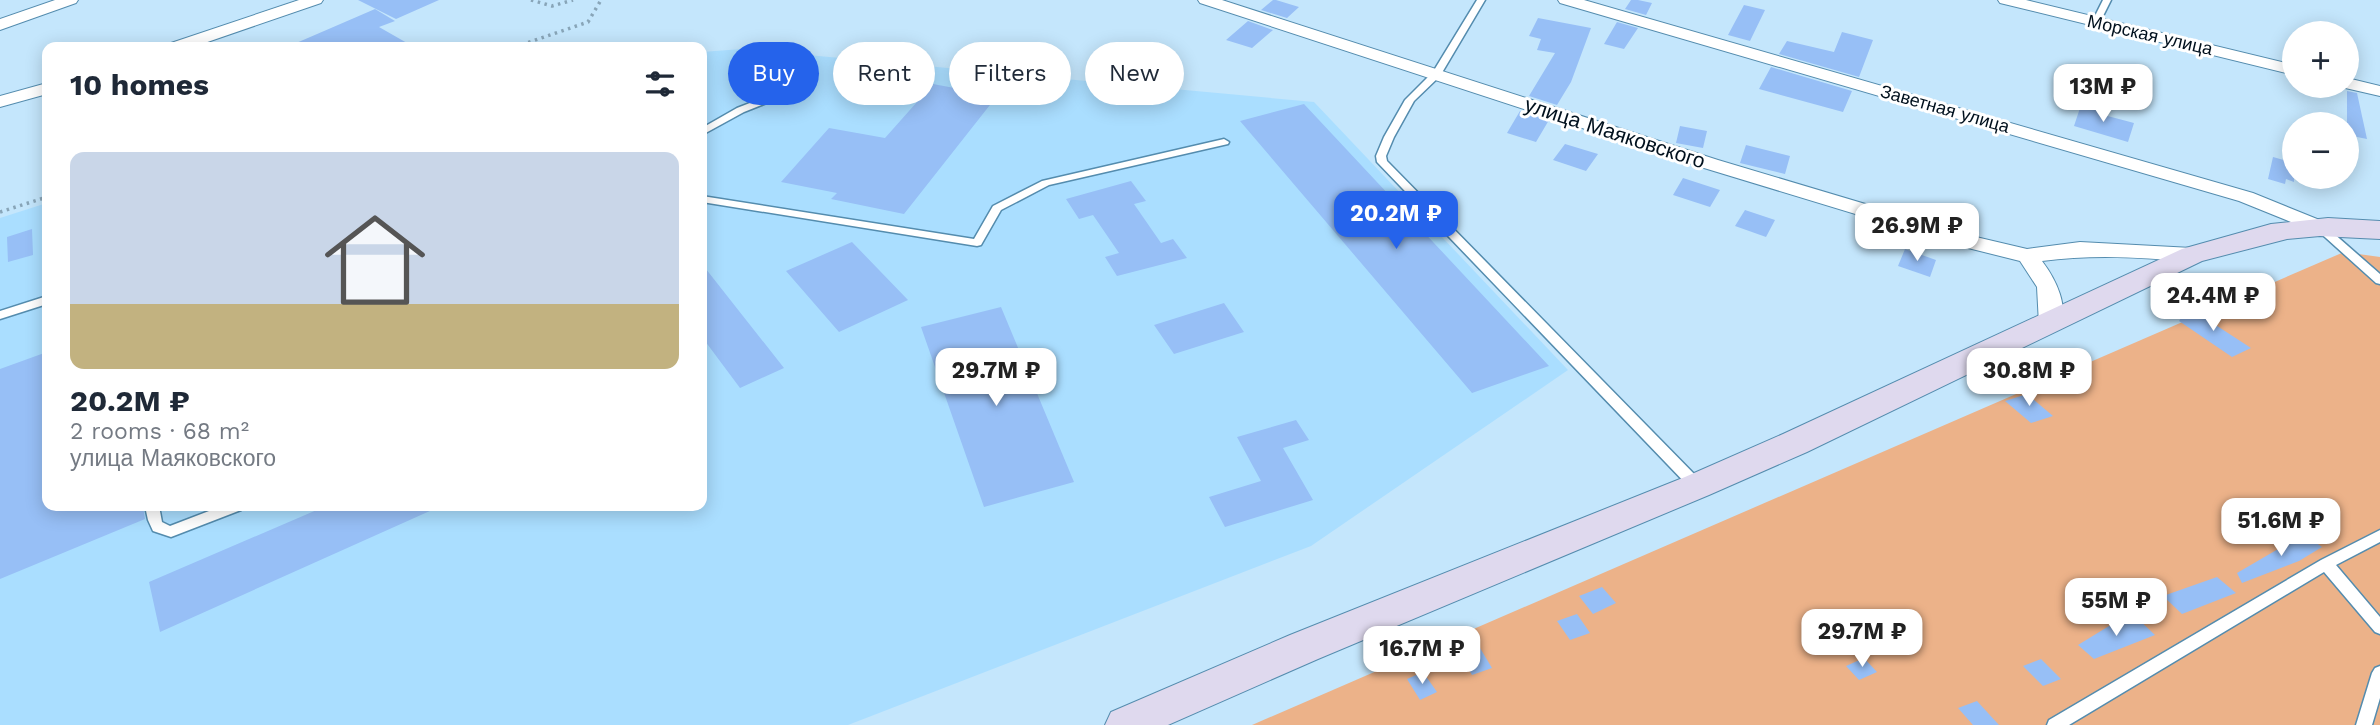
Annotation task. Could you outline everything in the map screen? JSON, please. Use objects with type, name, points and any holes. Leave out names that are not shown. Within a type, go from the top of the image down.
[{"type":"street","points":[[0,24],[70,0]]},
{"type":"street","points":[[192,42],[315,0]]},
{"type":"street","name":"улица Маяковского","points":[[1206,0],[1724,168],[1971,242],[2027,256],[2080,249],[2117,248],[2192,255]]},
{"type":"street","name":"Заветная улица","points":[[1566,0],[2233,193],[2281,209],[2320,227]]},
{"type":"street","name":"Морская улица","points":[[2006,0],[2282,67]]},
{"type":"street","points":[[2359,86],[2380,91]]},
{"type":"street","points":[[0,102],[42,89]]},
{"type":"street","points":[[1125,725],[1304,647],[1697,486],[2050,324],[2192,255],[2257,235],[2320,227],[2380,230]]},
{"type":"street","points":[[2027,256],[2047,279],[2051,289],[2050,324]]},
{"type":"lane","points":[[1481,0],[1437,74],[1410,100],[1381,156],[1385,168],[1697,486]]},
{"type":"lane","points":[[2096,22],[2107,0]]},
{"type":"lane","points":[[707,128],[753,105]]},
{"type":"lane","points":[[707,200],[977,243],[998,208],[1046,183],[1224,142]]},
{"type":"lane","points":[[2320,227],[2380,280]]},
{"type":"lane","points":[[0,315],[42,302]]},
{"type":"lane","points":[[153,511],[157,528],[161,532],[170,532],[223,511]]},
{"type":"lane","points":[[2055,725],[2326,564],[2380,535]]},
{"type":"lane","points":[[2326,564],[2380,628]]},
{"type":"lane","points":[[2364,725],[2380,673]]},
{"type":"path","points":[[531,0],[540,5],[558,6],[573,0]]},
{"type":"path","points":[[530,42],[588,22],[601,0]]},
{"type":"path","points":[[0,212],[42,199]]},
{"type":"shaded area","points":[[728,50],[728,105],[819,105],[819,56],[833,57],[833,105],[935,105],[935,67],[949,68],[949,105],[1071,105],[1071,79],[1085,81],[1085,105],[1184,105],[1184,90],[1314,102],[1568,370],[1311,546],[848,725],[0,725],[0,218],[42,205],[42,511],[707,511],[707,52]]},
{"type":"shaded area","points":[[2344,252],[2380,257],[2380,725],[1252,725]]},
{"type":"building","points":[[358,0],[439,0],[396,19]]},
{"type":"building","points":[[1273,0],[1299,7],[1287,18],[1261,10]]},
{"type":"building","points":[[1631,0],[1652,3],[1646,15],[1625,9]]},
{"type":"building","points":[[1744,5],[1765,10],[1750,41],[1728,35]]},
{"type":"building","points":[[375,9],[395,21],[379,27],[405,42],[299,42]]},
{"type":"building","points":[[1538,18],[1591,28],[1571,82],[1557,105],[1529,96],[1555,53],[1537,50],[1541,39],[1529,36]]},
{"type":"building","points":[[1248,21],[1273,30],[1252,48],[1226,40]]},
{"type":"building","points":[[1617,22],[1638,28],[1624,49],[1604,44]]},
{"type":"building","points":[[1842,32],[1873,40],[1859,77],[1779,54],[1787,41],[1834,52]]},
{"type":"building","points":[[1771,67],[1852,91],[1843,112],[1759,89]]},
{"type":"building","points":[[935,84],[949,87],[949,105],[990,105],[904,214],[831,199],[837,193],[781,182],[829,128],[885,138],[914,105],[935,105]]},
{"type":"building","points":[[2347,98],[2358,98],[2367,139],[2359,137],[2359,112],[2347,112]]},
{"type":"building","points":[[1304,104],[1549,366],[1472,393],[1240,121]]},
{"type":"building","points":[[2081,105],[2102,110],[2100,114],[2134,123],[2128,142],[2074,126]]},
{"type":"building","points":[[1520,111],[1549,120],[1536,142],[1507,133]]},
{"type":"building","points":[[1680,126],[1707,131],[1703,148],[1676,143]]},
{"type":"building","points":[[1565,144],[1598,154],[1586,171],[1553,160]]},
{"type":"building","points":[[1746,145],[1790,156],[1785,174],[1740,163]]},
{"type":"building","points":[[2273,157],[2282,160],[2282,183],[2268,179]]},
{"type":"building","points":[[1683,178],[1720,190],[1710,207],[1673,195]]},
{"type":"building","points":[[1131,181],[1146,201],[1134,204],[1161,243],[1173,239],[1187,258],[1117,276],[1105,257],[1119,253],[1093,215],[1079,219],[1066,199]]},
{"type":"building","points":[[1745,210],[1775,220],[1766,237],[1735,226]]},
{"type":"building","points":[[32,229],[33,255],[8,262],[7,237]]},
{"type":"building","points":[[852,242],[908,300],[839,332],[786,271]]},
{"type":"building","points":[[1905,249],[1936,260],[1930,277],[1898,266]]},
{"type":"building","points":[[707,270],[784,368],[740,388],[707,344]]},
{"type":"building","points":[[1224,303],[1244,332],[1174,354],[1154,325]]},
{"type":"building","points":[[1001,307],[1074,482],[984,507],[921,327]]},
{"type":"building","points":[[2188,307],[2251,348],[2232,357],[2179,321]]},
{"type":"building","points":[[42,354],[42,511],[144,511],[145,519],[0,579],[0,369]]},
{"type":"building","points":[[2027,394],[2053,416],[2031,423],[2005,401]]},
{"type":"building","points":[[1296,420],[1309,440],[1283,448],[1313,500],[1225,527],[1209,497],[1261,481],[1237,437]]},
{"type":"building","points":[[314,511],[430,511],[160,632],[149,582]]},
{"type":"building","points":[[2304,534],[2322,547],[2299,561],[2242,583],[2237,573]]},
{"type":"building","points":[[2217,577],[2236,593],[2182,614],[2163,596]]},
{"type":"building","points":[[1602,587],[1616,603],[1593,614],[1579,596]]},
{"type":"building","points":[[1577,614],[1590,633],[1570,640],[1557,621]]},
{"type":"building","points":[[2135,616],[2155,635],[2094,659],[2078,645],[2109,626]]},
{"type":"building","points":[[1480,648],[1492,668],[1472,675],[1460,655]]},
{"type":"building","points":[[1864,658],[1877,672],[1859,680],[1846,666]]},
{"type":"building","points":[[2041,659],[2061,679],[2043,686],[2023,666]]},
{"type":"building","points":[[1423,672],[1437,692],[1420,700],[1407,679]]},
{"type":"building","points":[[1977,701],[1999,725],[1973,725],[1958,708]]}]
